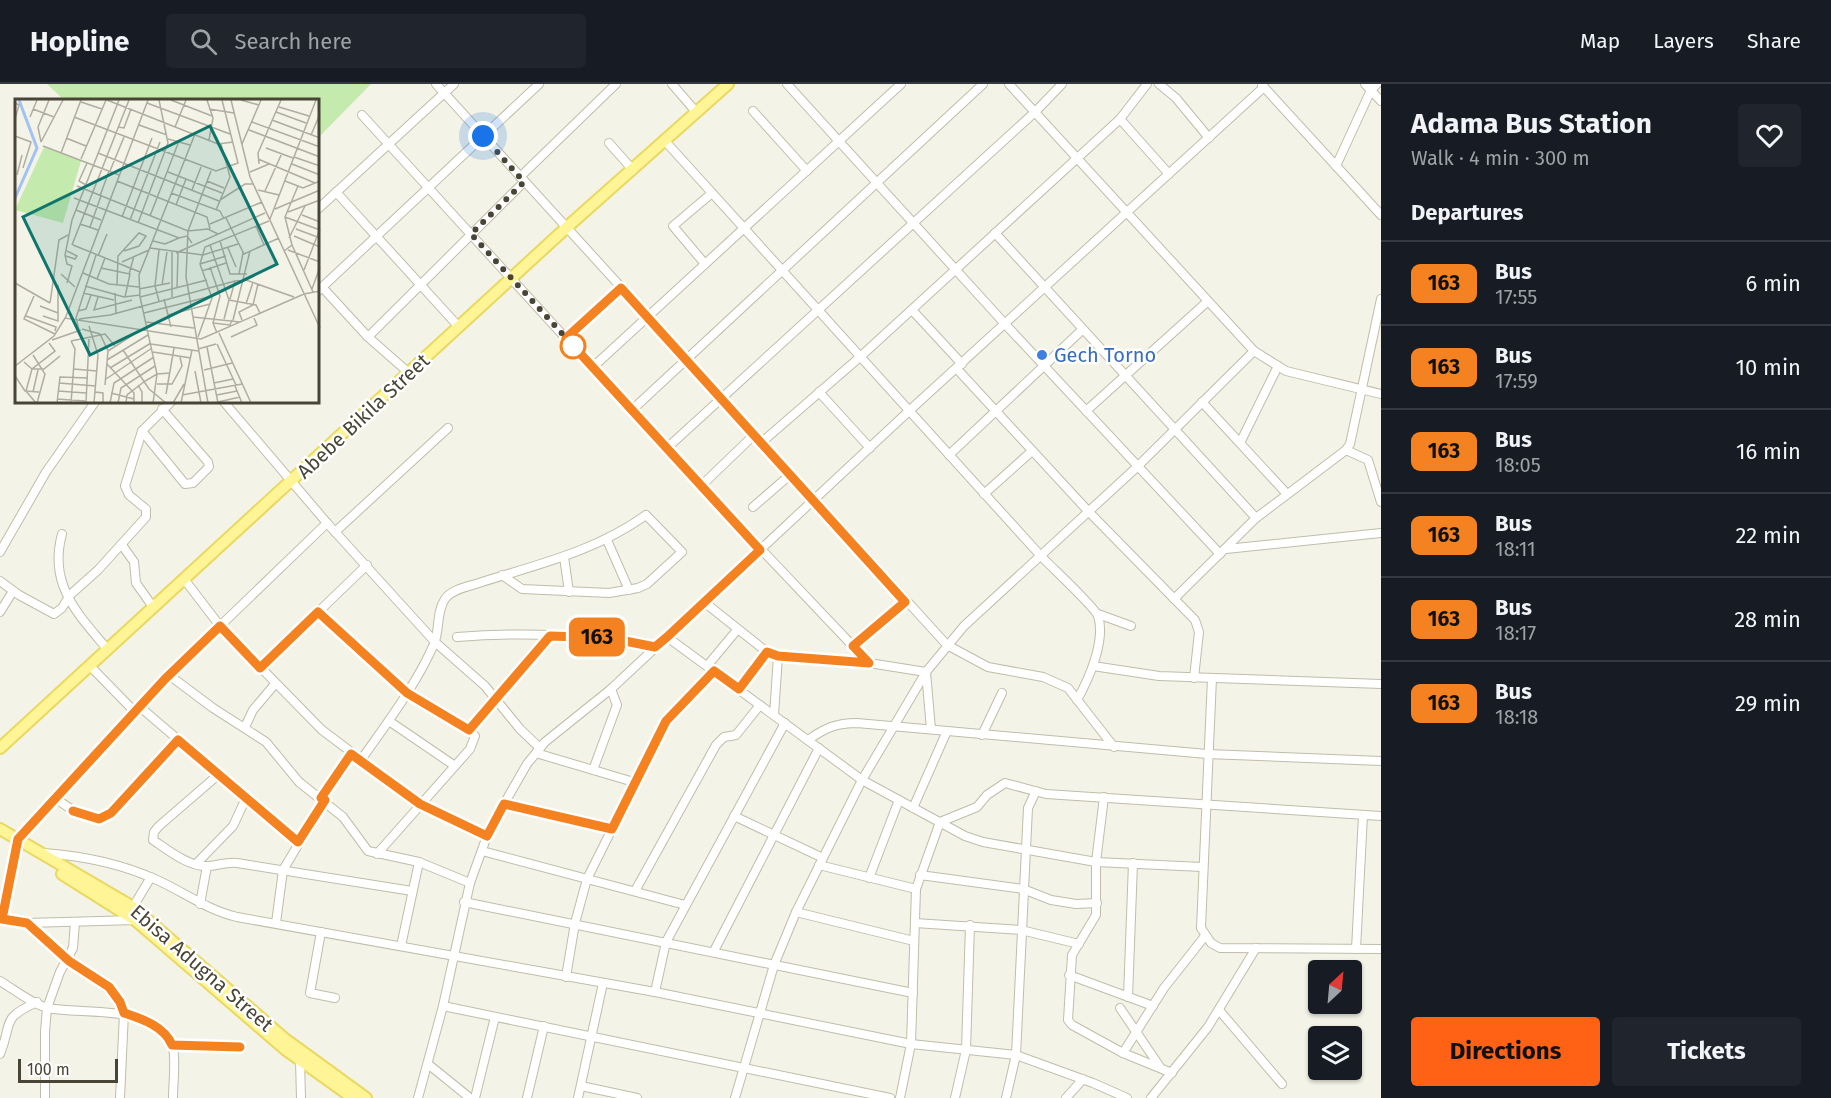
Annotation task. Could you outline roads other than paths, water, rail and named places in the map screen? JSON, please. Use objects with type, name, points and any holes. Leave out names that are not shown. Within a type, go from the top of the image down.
[{"type":"main road","name":"Abebe Bikila Street","points":[[0,748],[91,667],[153,606],[566,228],[728,84]]},
{"type":"main road","name":"Ebisa Adugna Street","points":[[0,829],[17,842],[141,919],[285,1040],[366,1098]]},
{"type":"main road","name":"Ebisa Adugna Street","points":[[0,836],[40,852],[133,908],[141,919],[221,996],[300,1060],[353,1098]]},
{"type":"street","points":[[436,84],[723,398],[905,602],[947,645],[988,667],[1054,680],[1068,688],[1113,747]]},
{"type":"street","points":[[320,207],[454,84]]},
{"type":"street","points":[[410,373],[368,337],[320,289],[427,186],[539,84]]},
{"type":"street","points":[[368,337],[616,84]]},
{"type":"street","points":[[672,84],[696,113]]},
{"type":"street","points":[[787,84],[1137,467],[1223,552]]},
{"type":"street","points":[[593,367],[901,84]]},
{"type":"street","points":[[632,410],[983,84]]},
{"type":"street","points":[[1009,84],[1254,351],[1286,371],[1381,394]]},
{"type":"street","points":[[667,448],[1035,112],[1062,84]]},
{"type":"street","points":[[762,442],[860,357],[1077,159],[1120,119],[1147,84]]},
{"type":"street","points":[[1159,84],[1176,98],[1209,138]]},
{"type":"street","points":[[1336,166],[1368,87],[1377,84]]},
{"type":"street","points":[[418,1098],[443,1006],[470,883],[487,836],[504,804],[538,751],[611,689],[910,410],[1263,86],[1381,215]]},
{"type":"street","points":[[1368,87],[1381,101]]},
{"type":"street","points":[[753,111],[807,171]]},
{"type":"street","points":[[362,115],[760,550],[869,663]]},
{"type":"street","points":[[1120,119],[1169,174]]},
{"type":"street","points":[[666,141],[743,229],[1040,555],[1098,614],[1131,626]]},
{"type":"street","points":[[609,143],[633,170]]},
{"type":"street","points":[[336,192],[459,327]]},
{"type":"street","points":[[705,264],[674,226],[711,193]]},
{"type":"street","points":[[995,233],[1173,431],[1256,518]]},
{"type":"street","points":[[566,338],[621,288]]},
{"type":"street","points":[[1174,599],[1256,518],[1346,450],[1350,444],[1381,299]]},
{"type":"street","points":[[1086,411],[1208,301]]},
{"type":"street","points":[[912,310],[1032,451],[1195,620],[1199,632],[1194,678]]},
{"type":"street","points":[[949,455],[1082,330]]},
{"type":"street","points":[[735,1098],[758,1013],[774,965],[796,912],[862,780],[926,672],[947,645],[1040,555],[1137,467],[1254,351]]},
{"type":"street","points":[[1240,443],[1278,366]]},
{"type":"street","points":[[819,392],[870,448]]},
{"type":"street","points":[[1202,402],[1287,494]]},
{"type":"street","points":[[0,552],[46,472],[94,404]]},
{"type":"street","points":[[0,581],[54,614],[70,595],[122,545],[147,513],[129,495],[124,486],[142,431],[169,404]]},
{"type":"street","points":[[226,404],[290,483],[435,642],[495,698],[538,751],[637,783]]},
{"type":"street","points":[[142,431],[185,484],[193,483],[209,467],[208,462],[162,410]]},
{"type":"street","points":[[335,532],[448,428]]},
{"type":"street","points":[[701,486],[755,435]]},
{"type":"street","points":[[1346,450],[1368,460],[1381,502]]},
{"type":"street","points":[[984,494],[1032,451]]},
{"type":"street","points":[[753,507],[791,474]]},
{"type":"street","points":[[361,760],[407,693],[435,642],[445,599],[453,593],[502,575],[564,557],[607,540],[646,515],[682,552],[647,584],[609,594],[522,589],[502,575]]},
{"type":"street","points":[[141,919],[27,923],[1,918],[17,842],[169,675],[327,523]]},
{"type":"street","points":[[1223,552],[1381,532]]},
{"type":"street","points":[[62,534],[57,553],[57,566],[68,600],[108,650]]},
{"type":"street","points":[[607,540],[629,590]]},
{"type":"street","points":[[122,545],[134,562],[136,582],[153,606]]},
{"type":"street","points":[[564,557],[569,592]]},
{"type":"street","points":[[260,668],[367,565]]},
{"type":"street","points":[[184,579],[220,626],[322,730],[420,804],[487,836]]},
{"type":"street","points":[[0,612],[13,591]]},
{"type":"street","points":[[704,602],[767,652],[778,656],[869,663],[926,672]]},
{"type":"street","points":[[853,646],[905,602]]},
{"type":"street","points":[[318,612],[407,693],[469,730],[475,736],[475,741],[455,766],[378,854]]},
{"type":"street","points":[[1077,700],[1093,666],[1099,628],[1098,614]]},
{"type":"street","points":[[566,977],[575,923],[587,879],[666,721],[710,668],[737,630]]},
{"type":"street","points":[[457,637],[489,634],[610,638],[655,647]]},
{"type":"street","points":[[469,730],[550,636]]},
{"type":"street","points":[[667,637],[862,780],[974,839],[1096,862],[1202,867]]},
{"type":"street","points":[[739,689],[767,652]]},
{"type":"street","points":[[774,715],[778,656]]},
{"type":"street","points":[[1093,666],[1159,676],[1381,684]]},
{"type":"street","points":[[91,667],[137,710],[178,740],[298,842]]},
{"type":"street","points":[[926,672],[931,729]]},
{"type":"street","points":[[169,675],[213,708],[245,726],[266,742],[299,782],[323,799],[353,828],[368,851],[419,862],[470,883]]},
{"type":"street","points":[[1212,678],[1202,867],[1201,928],[1205,936],[1220,948],[1381,949]]},
{"type":"street","points":[[245,726],[253,710],[275,684]]},
{"type":"street","points":[[594,770],[616,705],[611,689]]},
{"type":"street","points":[[982,735],[1002,693]]},
{"type":"street","points":[[635,891],[719,741],[724,737],[736,735],[760,705]]},
{"type":"street","points":[[389,721],[455,766]]},
{"type":"street","points":[[655,992],[666,942],[785,723]]},
{"type":"street","points":[[808,740],[825,728],[838,723],[894,725],[982,735],[1207,754],[1381,761]]},
{"type":"street","points":[[913,808],[947,731]]},
{"type":"street","points":[[55,798],[73,811],[99,819],[111,813],[178,740]]},
{"type":"street","points":[[714,951],[819,748]]},
{"type":"street","points":[[276,923],[283,870],[351,754]]},
{"type":"street","points":[[218,775],[159,826],[153,840],[171,853],[207,866],[226,862],[412,891]]},
{"type":"street","points":[[900,1098],[911,1044],[916,889],[920,875],[940,822],[977,807],[992,790],[1005,783],[1036,791],[1104,797],[1381,816]]},
{"type":"street","points":[[1006,1098],[1016,1055],[1028,808],[1036,791]]},
{"type":"street","points":[[1104,797],[1096,862],[1096,915],[1072,955],[1068,1020],[1072,1025],[1123,1053],[1172,1073]]},
{"type":"street","points":[[197,863],[233,826],[246,798]]},
{"type":"street","points":[[869,878],[899,800]]},
{"type":"street","points":[[504,804],[612,829]]},
{"type":"street","points":[[1356,949],[1363,815]]},
{"type":"street","points":[[734,816],[821,862],[869,878],[916,889]]},
{"type":"street","points":[[482,851],[685,904]]},
{"type":"street","points":[[40,852],[113,862],[151,877],[200,904],[237,918],[401,945],[655,992],[911,1044],[1016,1055],[1083,1079],[1127,1098]]},
{"type":"street","points":[[401,945],[419,862]]},
{"type":"street","points":[[1128,997],[1133,863]]},
{"type":"street","points":[[200,904],[207,866]]},
{"type":"street","points":[[920,875],[1023,889],[1051,900],[1076,904],[1097,903]]},
{"type":"street","points":[[133,908],[151,877]]},
{"type":"street","points":[[464,902],[912,993]]},
{"type":"street","points":[[796,912],[914,941]]},
{"type":"street","points":[[45,1098],[47,1008],[60,972],[69,961],[73,948],[75,922]]},
{"type":"street","points":[[27,923],[69,961],[109,987],[120,1002],[124,1013],[120,1098]]},
{"type":"street","points":[[915,923],[1021,930],[1079,944]]},
{"type":"street","points":[[955,1098],[966,1050],[970,925]]},
{"type":"street","points":[[321,932],[310,993],[335,998]]},
{"type":"street","points":[[1123,1053],[1153,1006],[1205,936]]},
{"type":"street","points":[[1151,1098],[1218,1010],[1256,948]]},
{"type":"street","points":[[1069,975],[1153,1006]]},
{"type":"street","points":[[0,981],[47,1008],[124,1013],[145,1019],[160,1030],[172,1045],[173,1098]]},
{"type":"street","points":[[578,1098],[603,983]]},
{"type":"street","points":[[0,1054],[7,1020],[14,1012],[37,1002]]},
{"type":"street","points":[[443,1006],[890,1098]]},
{"type":"street","points":[[1120,1008],[1160,1069]]},
{"type":"street","points":[[1218,1010],[1282,1084]]},
{"type":"street","points":[[475,1098],[495,1017]]},
{"type":"street","points":[[527,1098],[544,1026]]},
{"type":"street","points":[[172,1045],[240,1047]]},
{"type":"street","points":[[300,1060],[301,1098]]},
{"type":"street","points":[[428,1064],[470,1098]]},
{"type":"street","points":[[1066,1098],[1083,1079]]},
{"type":"street","points":[[581,1086],[631,1097]]},
{"type":"place","name":"Gech Torno","points":[[1042,355]]}]
